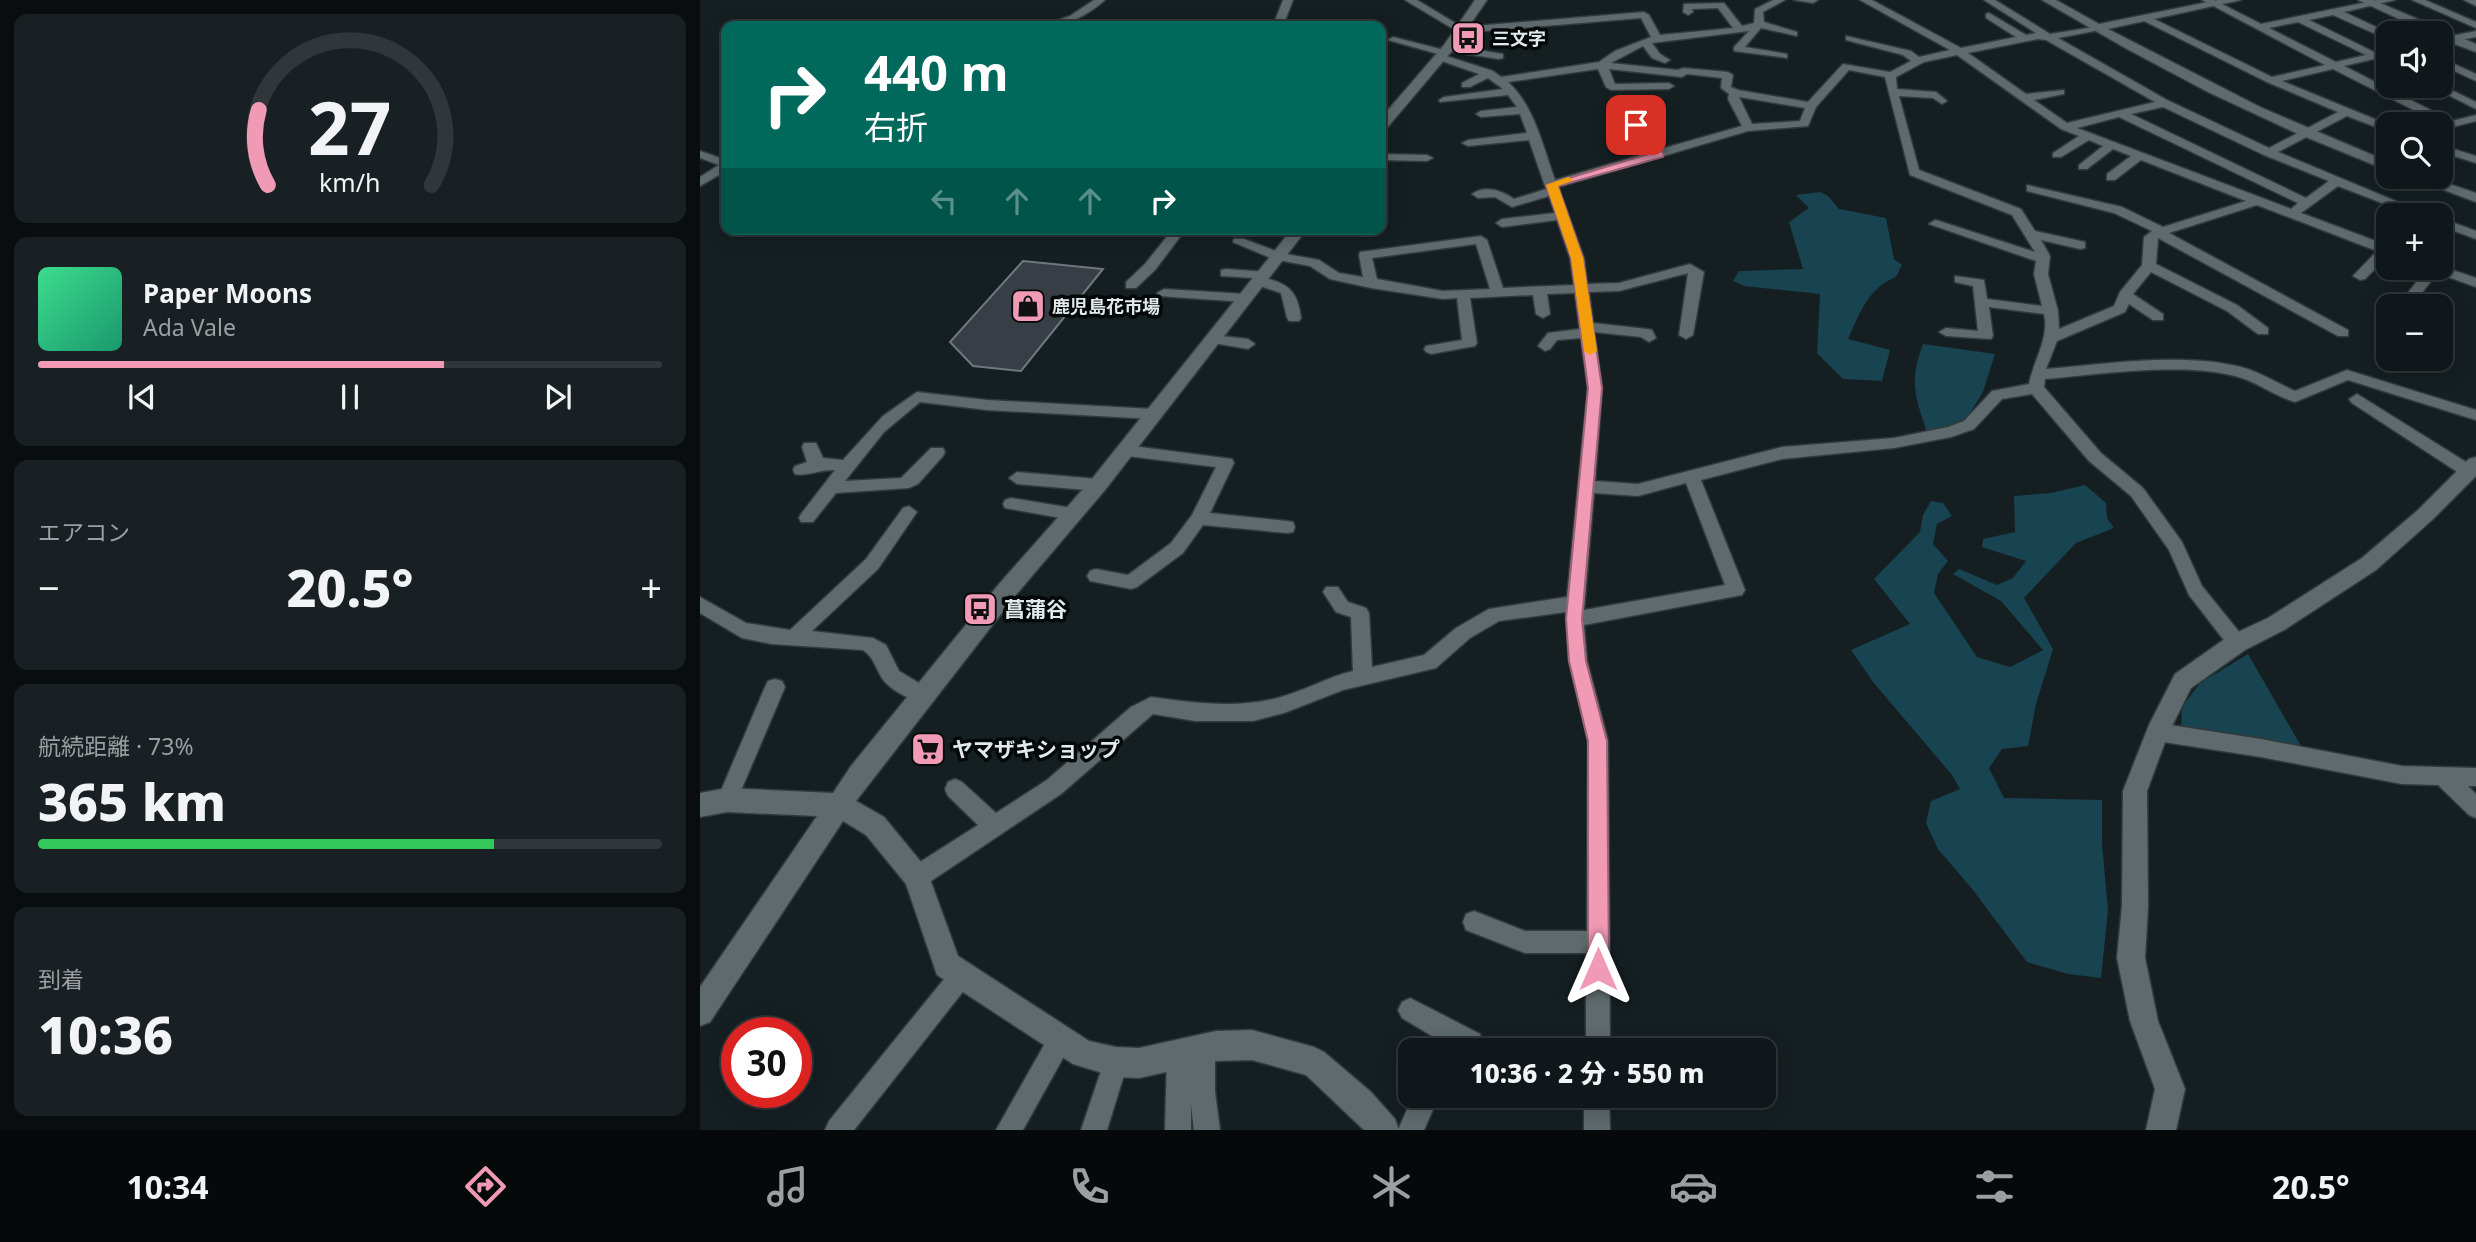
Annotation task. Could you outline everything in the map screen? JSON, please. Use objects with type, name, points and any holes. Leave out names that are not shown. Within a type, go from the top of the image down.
[{"type":"street","points":[[1063,21],[1073,18],[1100,0]]},
{"type":"street","points":[[1280,21],[1288,0]]},
{"type":"street","points":[[1410,0],[1460,30],[1644,15],[1656,37]]},
{"type":"street","points":[[1386,120],[1444,52],[1482,0]]},
{"type":"street","points":[[1780,0],[1758,11],[1756,30],[1738,49],[1783,56]]},
{"type":"street","points":[[1799,0],[1813,0]]},
{"type":"street","points":[[1865,0],[1959,51],[2065,127],[2376,243]]},
{"type":"street","points":[[1989,0],[2165,103],[2267,153],[2393,203]]},
{"type":"street","points":[[2048,0],[2200,85],[2304,133],[2376,162]]},
{"type":"street","points":[[1478,194],[1498,192],[1512,203],[1553,187],[1748,128],[1804,124],[1811,106],[1847,66],[1891,75],[1917,61],[1959,51],[2147,19],[2211,2],[2235,0]]},
{"type":"street","points":[[2260,27],[2335,12],[2368,2],[2390,0]]},
{"type":"street","points":[[2417,0],[2476,25]]},
{"type":"street","points":[[2469,0],[2476,3]]},
{"type":"street","points":[[2211,2],[2421,112]]},
{"type":"street","points":[[2368,2],[2409,21]]},
{"type":"street","points":[[1688,12],[1687,6],[1721,5],[1740,30]]},
{"type":"street","points":[[2335,12],[2376,31]]},
{"type":"street","points":[[1989,16],[2024,38]]},
{"type":"street","points":[[2147,19],[2271,80],[2376,124]]},
{"type":"street","points":[[2300,19],[2375,56]]},
{"type":"street","points":[[1602,65],[1609,58],[1656,37],[1740,30],[1757,25],[1794,34]]},
{"type":"street","points":[[2453,36],[2476,33]]},
{"type":"street","points":[[1849,38],[1907,53],[1917,61]]},
{"type":"street","points":[[1393,40],[1444,52],[1499,56]]},
{"type":"street","points":[[2453,40],[2476,48]]},
{"type":"street","points":[[1645,41],[1656,56],[1665,60]]},
{"type":"street","points":[[1444,52],[1503,80],[1513,91],[1534,136],[1577,258],[1595,388],[1575,611],[1578,661],[1598,741],[1598,1038]]},
{"type":"street","points":[[2271,80],[2375,56]]},
{"type":"street","points":[[1602,65],[1611,88],[1669,86]]},
{"type":"street","points":[[1503,80],[1602,65],[1682,74],[1683,71],[1728,75],[1726,88],[1735,93],[1811,106]]},
{"type":"street","points":[[2453,67],[2476,78]]},
{"type":"street","points":[[1466,85],[1489,74]]},
{"type":"street","points":[[1891,75],[1913,172],[2017,212],[2038,245],[2043,259],[2041,274],[2051,311],[2051,338],[2037,381]]},
{"type":"street","points":[[1444,100],[1513,91]]},
{"type":"street","points":[[1893,92],[1936,96],[1942,101]]},
{"type":"street","points":[[2024,99],[2060,92]]},
{"type":"street","points":[[1735,93],[1733,99],[1748,128]]},
{"type":"street","points":[[2453,95],[2476,106]]},
{"type":"street","points":[[2065,127],[2165,103]]},
{"type":"street","points":[[1482,114],[1524,110]]},
{"type":"street","points":[[2267,153],[2346,113]]},
{"type":"street","points":[[2121,114],[2307,203]]},
{"type":"street","points":[[2453,123],[2476,118]]},
{"type":"street","points":[[1636,125],[1659,154]]},
{"type":"street","points":[[1468,143],[1534,136]]},
{"type":"street","points":[[2057,155],[2088,136]]},
{"type":"street","points":[[2082,167],[2111,145]]},
{"type":"street","points":[[2453,152],[2476,160]]},
{"type":"street","points":[[700,154],[721,163]]},
{"type":"street","points":[[2111,177],[2139,156]]},
{"type":"street","points":[[1386,157],[1427,158]]},
{"type":"street","points":[[700,181],[721,168]]},
{"type":"street","points":[[2292,214],[2337,181]]},
{"type":"street","points":[[2031,188],[2118,210],[2343,333]]},
{"type":"street","points":[[2450,189],[2476,198]]},
{"type":"street","points":[[2051,338],[2120,309],[2125,295],[2149,266],[2150,237],[2257,201]]},
{"type":"street","points":[[1502,223],[1563,216]]},
{"type":"street","points":[[1935,225],[2043,259]]},
{"type":"street","points":[[2453,226],[2476,235]]},
{"type":"street","points":[[2029,233],[2072,239]]},
{"type":"street","points":[[1131,285],[1150,267],[1175,235]]},
{"type":"street","points":[[700,1012],[860,774],[922,695],[1125,451],[1295,235]]},
{"type":"street","points":[[1371,284],[1366,255],[1481,240],[1498,292]]},
{"type":"street","points":[[1239,242],[1279,256],[1314,263],[1335,276],[1444,295],[1619,287],[1690,268],[1697,272],[1686,335]]},
{"type":"street","points":[[2360,276],[2376,258]]},
{"type":"street","points":[[2149,266],[2232,307],[2263,331]]},
{"type":"street","points":[[1226,272],[1261,278],[1282,286],[1290,295],[1294,318]]},
{"type":"street","points":[[2453,275],[2476,284]]},
{"type":"street","points":[[1946,331],[1986,336],[1979,283],[1960,279]]},
{"type":"street","points":[[2414,294],[2425,280]]},
{"type":"street","points":[[1539,290],[1543,314]]},
{"type":"street","points":[[1164,293],[1245,298]]},
{"type":"street","points":[[1431,349],[1470,343],[1463,294]]},
{"type":"street","points":[[2125,295],[2158,317]]},
{"type":"street","points":[[1981,302],[2051,311]]},
{"type":"street","points":[[1545,346],[1553,336],[1587,330],[1633,330],[1647,333],[1649,338]]},
{"type":"street","points":[[1213,339],[1248,344]]},
{"type":"street","points":[[1588,487],[1638,490],[1782,453],[1894,443],[1951,432],[1969,425],[1997,395],[2037,381],[2113,369],[2232,370],[2257,378],[2295,397],[2347,375],[2476,415]]},
{"type":"street","points":[[2037,381],[2095,457],[2137,492],[2176,547],[2194,590],[2237,643]]},
{"type":"street","points":[[807,518],[834,487],[846,466],[886,424],[917,397],[987,405],[1153,414]]},
{"type":"street","points":[[2161,1130],[2170,1089],[2144,1021],[2131,958],[2135,906],[2135,791],[2157,732],[2183,681],[2237,643],[2276,625],[2369,564],[2425,515],[2472,467],[2357,399]]},
{"type":"street","points":[[810,447],[813,458],[819,463]]},
{"type":"street","points":[[1096,576],[1131,582],[1177,548],[1199,518],[1226,463],[1125,451]]},
{"type":"street","points":[[834,487],[903,484],[912,480],[937,452]]},
{"type":"street","points":[[801,470],[819,463],[846,466]]},
{"type":"street","points":[[917,877],[1054,787],[1138,713],[1151,705],[1195,712],[1253,712],[1284,705],[1341,682],[1429,662],[1463,633],[1495,614],[1575,611],[1736,590],[1692,477]]},
{"type":"street","points":[[1017,478],[1097,485]]},
{"type":"street","points":[[1011,504],[1073,514]]},
{"type":"street","points":[[793,638],[872,564],[909,512]]},
{"type":"street","points":[[1199,518],[1287,527]]},
{"type":"street","points":[[1332,592],[1342,607],[1360,613],[1363,677]]},
{"type":"street","points":[[700,604],[742,630],[793,638],[866,643],[879,651],[892,677],[922,695]]},
{"type":"street","points":[[775,687],[713,803],[840,805],[875,826],[917,877],[947,965],[1083,1054],[1116,1062],[1139,1063],[1191,1052],[1251,1045],[1314,1062],[1337,1080],[1369,1123]]},
{"type":"street","points":[[2157,732],[2261,748],[2402,775],[2476,777]]},
{"type":"street","points":[[2445,778],[2476,808]]},
{"type":"street","points":[[955,789],[995,826]]},
{"type":"street","points":[[1475,922],[1525,942],[1599,942]]},
{"type":"street","points":[[838,1130],[961,975]]},
{"type":"street","points":[[1410,1010],[1450,1038]]},
{"type":"street","points":[[1009,1130],[1061,1040]]},
{"type":"street","points":[[1178,1130],[1191,1052]]},
{"type":"street","points":[[1191,1052],[1202,1093],[1207,1130]]},
{"type":"street","points":[[1094,1130],[1116,1062]]},
{"type":"street","points":[[1411,1130],[1421,1108]]},
{"type":"street","points":[[1597,1108],[1597,1130]]},
{"type":"shaded area","points":[[1820,192],[1828,196],[1839,209],[1886,218],[1894,259],[1902,265],[1896,277],[1872,295],[1848,339],[1890,350],[1882,381],[1843,379],[1817,353],[1820,294],[1744,286],[1733,281],[1739,271],[1803,269],[1789,222],[1809,208],[1796,195]]},
{"type":"shaded area","points":[[1923,344],[1995,354],[1983,392],[1965,421],[1927,432],[1915,389],[1916,368]]},
{"type":"shaded area","points":[[2085,485],[2106,503],[2107,518],[2114,528],[2076,543],[2024,598],[2053,649],[2036,704],[2028,746],[2002,749],[1989,768],[2004,798],[2102,800],[2102,844],[2108,910],[2101,978],[2068,974],[2027,962],[1973,890],[1938,849],[1926,823],[1931,801],[1960,789],[1952,775],[1873,682],[1851,650],[1910,624],[1874,579],[1920,532],[1923,515],[1931,501],[1943,503],[1952,516],[1937,524],[1933,544],[1948,561],[1938,574],[1934,593],[1977,657],[2010,667],[2043,650],[2001,601],[1953,574],[1959,569],[1997,585],[2013,578],[2026,561],[1982,547],[1983,539],[2015,532],[2014,496],[2051,493]]},
{"type":"shaded area","points":[[2248,654],[2301,746],[2181,727],[2182,707],[2200,683]]},
{"type":"building","name":"鹿児島花市場","points":[[1023,261],[1103,269],[1021,371],[973,366],[950,342]]},
{"type":"slow traffic","points":[[1568,180],[1552,185],[1577,258],[1590,351]]},
{"type":"place","name":"三文字","points":[[1468,38]]},
{"type":"place","name":"鹿児島花市場","points":[[1028,306]]},
{"type":"place","name":"菖蒲谷","points":[[980,609]]},
{"type":"place","name":"ヤマザキショップ","points":[[928,749]]},
{"type":"route","points":[[1598,969],[1598,741],[1578,661],[1574,619],[1595,388],[1577,258],[1552,185],[1659,154],[1636,125]]}]
